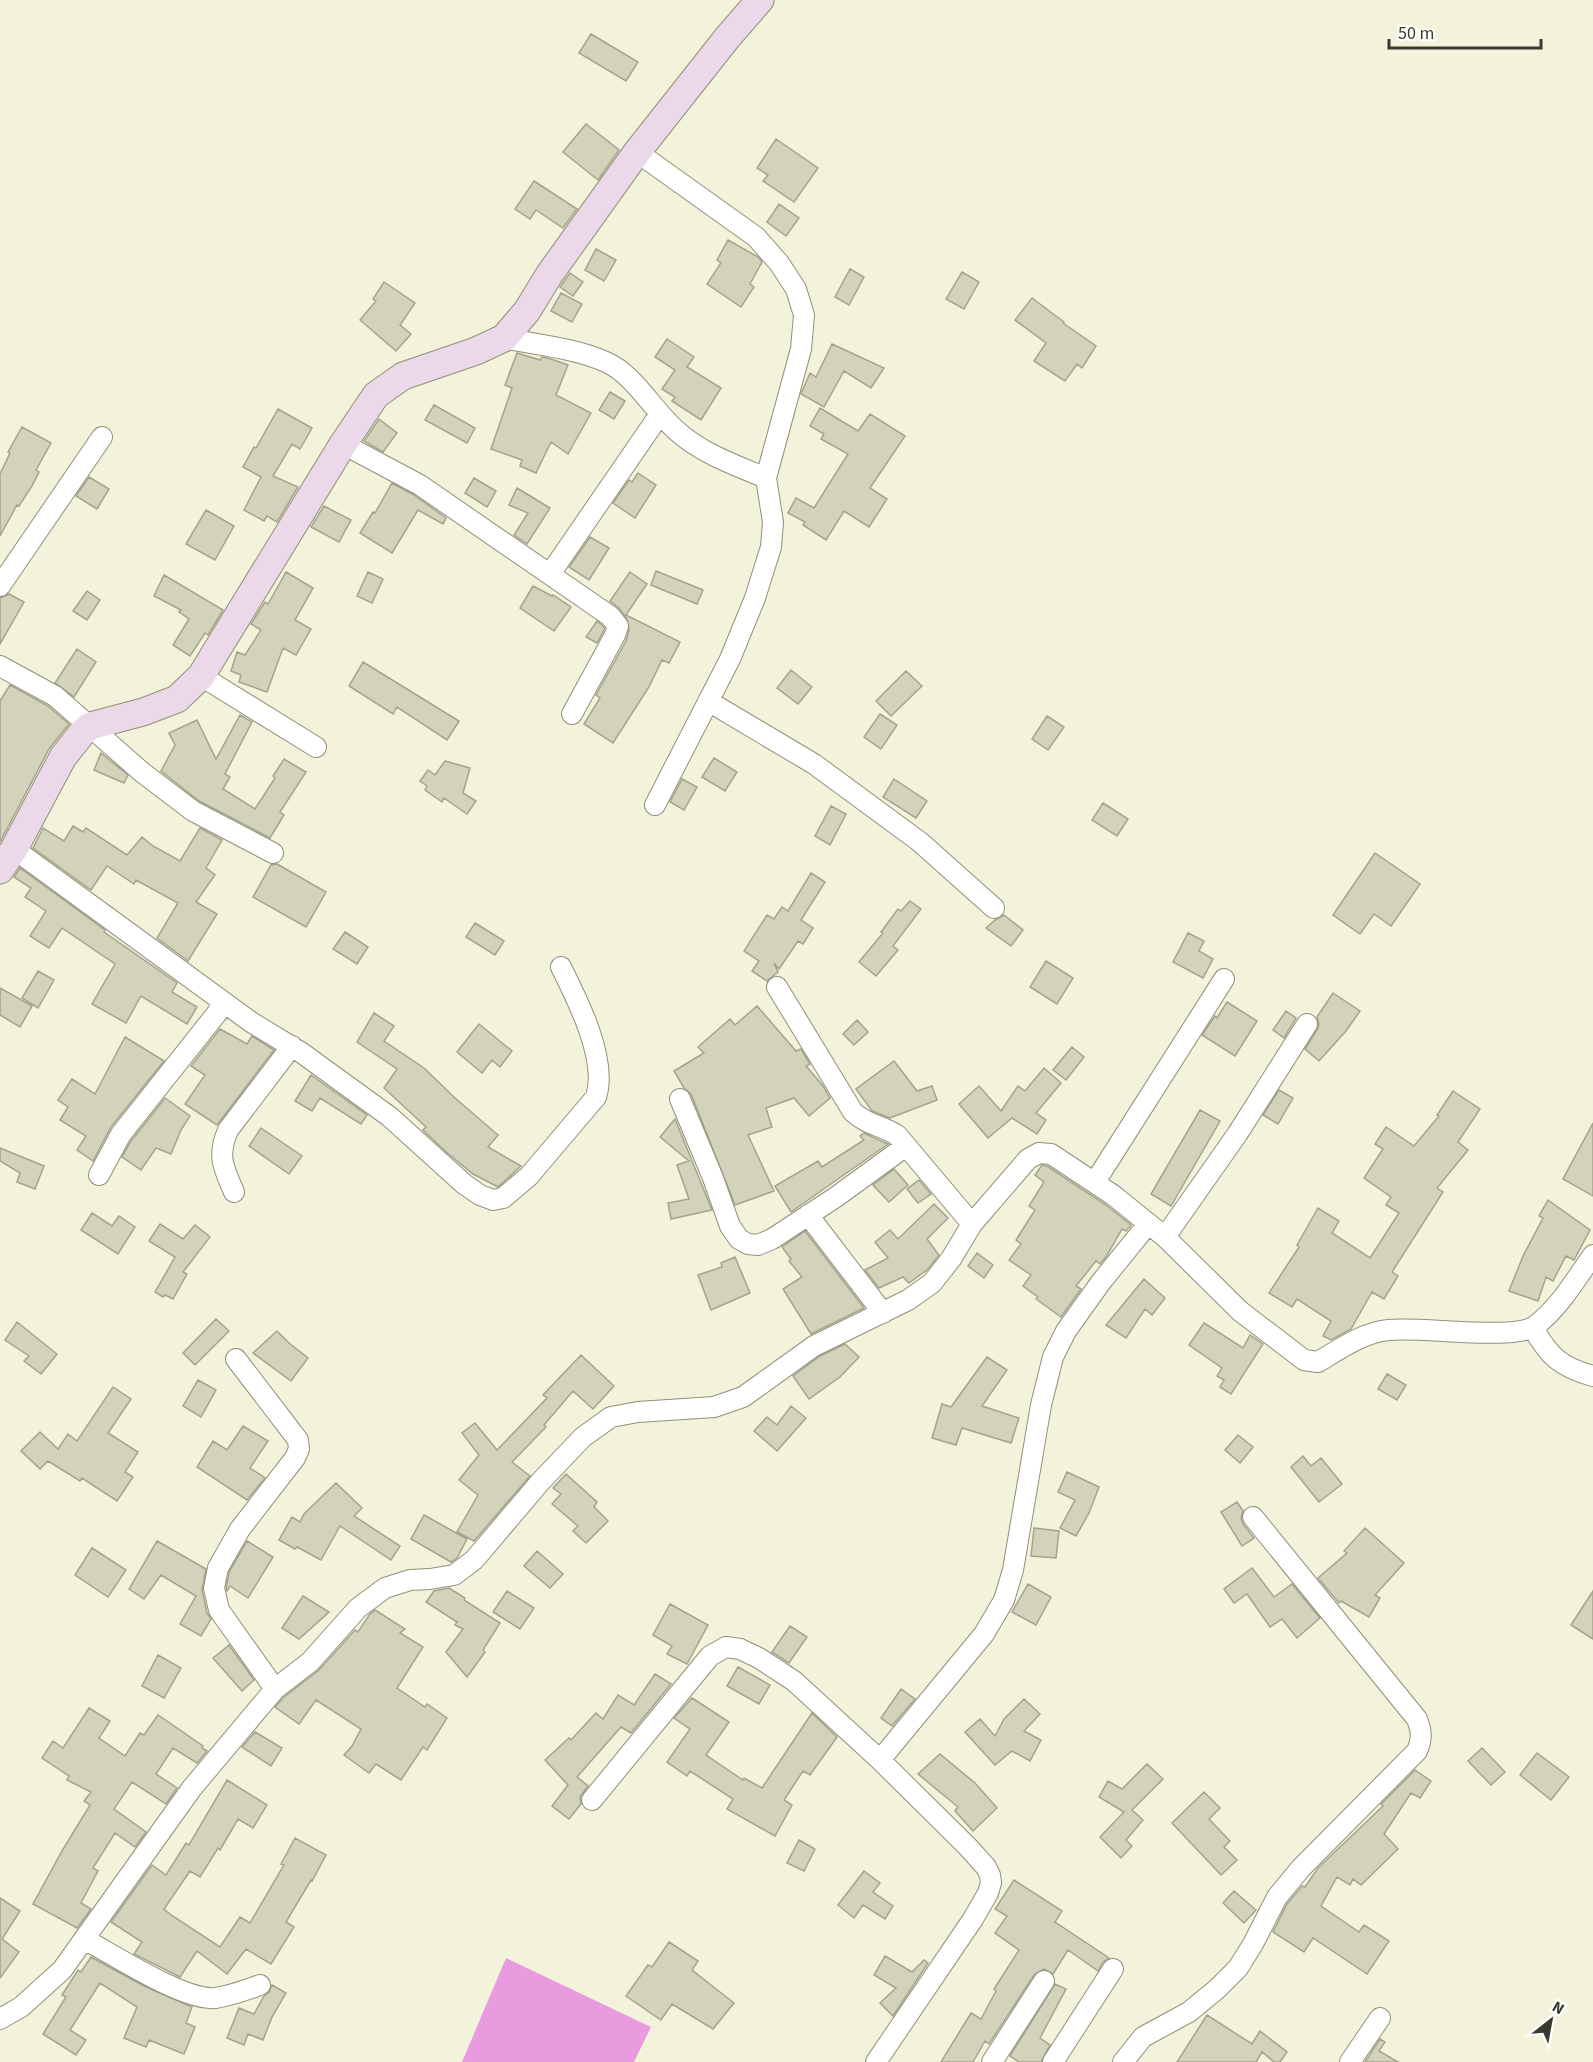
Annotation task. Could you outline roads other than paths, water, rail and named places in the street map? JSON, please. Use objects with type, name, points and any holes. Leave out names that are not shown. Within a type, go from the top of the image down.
[{"type":"street","points":[[561,967],[584,1013],[599,1072],[600,1086],[596,1097],[536,1168],[503,1198],[493,1200],[480,1195],[464,1184],[390,1117],[292,1046],[251,1022],[7,860],[63,757],[82,733],[90,726],[143,712],[177,699],[201,676],[343,444],[376,395],[403,376],[476,351],[504,338],[527,311],[549,275],[637,152],[760,0]]},
{"type":"street","points":[[637,152],[756,237],[779,263],[796,289],[804,315],[801,349],[766,478],[773,522],[771,547],[755,598],[730,658],[655,805]]},
{"type":"street","points":[[504,338],[573,352],[608,362],[627,377],[679,433],[716,458],[766,478]]},
{"type":"street","points":[[550,574],[660,414]]},
{"type":"street","points":[[0,586],[102,437]]},
{"type":"street","points":[[343,444],[420,485],[610,616],[618,626],[615,635],[572,714]]},
{"type":"street","points":[[0,666],[55,696],[143,773],[193,811],[273,853]]},
{"type":"street","points":[[201,676],[316,747]]},
{"type":"street","points":[[708,701],[814,764],[920,842],[994,909]]},
{"type":"street","points":[[1095,1182],[1224,979]]},
{"type":"street","points":[[777,987],[853,1112],[863,1121],[886,1128],[897,1135],[972,1224]]},
{"type":"street","points":[[99,1175],[122,1134],[225,1003]]},
{"type":"street","points":[[1165,1237],[1238,1133],[1307,1024]]},
{"type":"street","points":[[234,1192],[222,1165],[222,1144],[228,1130],[292,1046]]},
{"type":"street","points":[[680,1099],[713,1178],[729,1226],[739,1239],[748,1244],[758,1245],[808,1215],[906,1146]]},
{"type":"street","points":[[0,2019],[21,2007],[62,1970],[192,1788],[275,1689],[310,1662],[358,1608],[385,1588],[410,1580],[454,1575],[474,1560],[541,1481],[583,1437],[611,1417],[638,1412],[714,1407],[743,1397],[814,1346],[908,1300],[932,1283],[951,1259],[972,1224],[1028,1159],[1039,1153],[1051,1154],[1113,1195],[1165,1237],[1240,1311],[1304,1360],[1318,1362],[1351,1342],[1387,1330],[1512,1333],[1533,1328],[1553,1310],[1593,1255]]},
{"type":"street","points":[[808,1215],[883,1313]]},
{"type":"street","points":[[880,1760],[984,1634],[1004,1600],[1013,1570],[1041,1405],[1053,1357],[1066,1331],[1101,1282],[1148,1224]]},
{"type":"street","points":[[1533,1328],[1546,1351],[1563,1364],[1593,1376]]},
{"type":"street","points":[[236,1359],[298,1440],[299,1449],[288,1469],[240,1529],[218,1568],[214,1588],[219,1610],[275,1689]]},
{"type":"street","points":[[1122,2062],[1143,2037],[1189,2012],[1238,1968],[1277,1897],[1316,1853],[1416,1751],[1421,1742],[1422,1730],[1418,1719],[1253,1516]]},
{"type":"street","points":[[592,1800],[710,1656],[726,1647],[740,1649],[759,1658],[794,1681],[880,1760],[974,1853],[986,1867],[991,1882],[988,1893],[973,1919],[876,2062]]},
{"type":"street","points":[[84,1939],[160,1980],[202,1997],[215,1998],[260,1984]]},
{"type":"street","points":[[1053,2062],[1113,1969]]},
{"type":"street","points":[[992,2062],[1044,1981]]},
{"type":"street","points":[[1350,2062],[1380,2018]]}]
